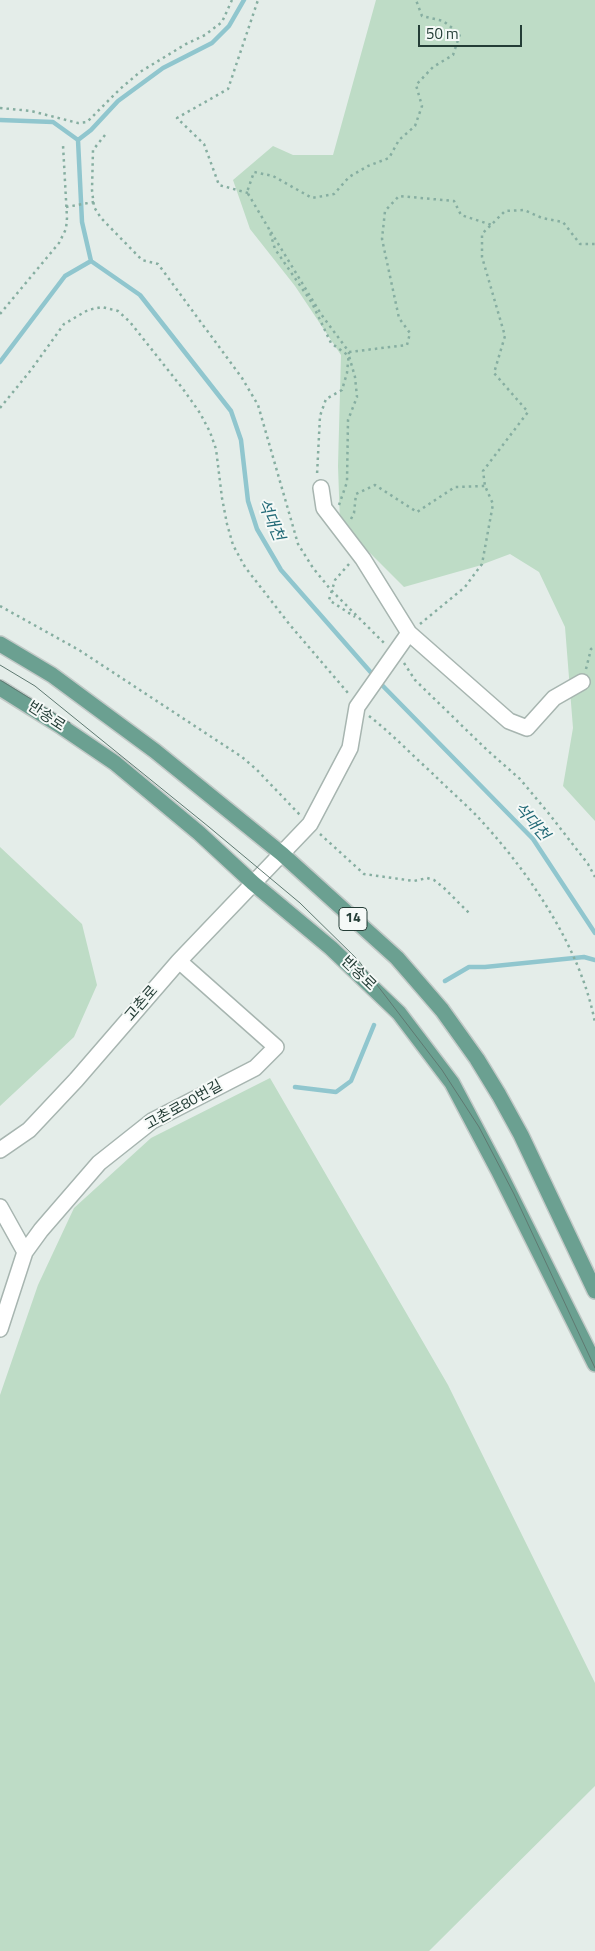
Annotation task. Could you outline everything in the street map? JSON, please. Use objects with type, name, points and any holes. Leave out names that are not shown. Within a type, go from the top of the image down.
[{"type":"main road","name":"14","points":[[0,644],[52,675],[155,751],[282,854],[396,958],[442,1010],[477,1059],[516,1127],[595,1291]]},
{"type":"main road","name":"반송로","points":[[0,688],[115,763],[331,948],[399,1013],[452,1083],[498,1170],[595,1364]]},
{"type":"street","points":[[321,488],[324,508],[362,559],[409,633],[509,721],[526,728],[554,698],[582,682]]},
{"type":"street","points":[[360,703],[409,633]]},
{"type":"street","name":"고촌로","points":[[0,1150],[29,1130],[76,1080],[179,962],[310,824],[350,748],[360,703]]},
{"type":"street","name":"고촌로80번길","points":[[0,1329],[25,1252],[41,1230],[99,1163],[152,1121],[255,1068],[276,1047],[179,962]]},
{"type":"street","points":[[0,1208],[25,1252]]},
{"type":"path","points":[[0,108],[32,111],[78,123],[87,122],[140,72],[186,44],[205,35],[222,22],[232,0]]},
{"type":"path","points":[[258,0],[228,88],[177,118],[204,144],[218,185],[248,193],[269,229],[275,249],[312,303],[331,343],[349,354],[407,345],[410,332],[398,318],[382,238],[385,211],[399,196],[454,201],[461,215],[492,225]]},
{"type":"path","points":[[339,510],[347,482],[348,420],[357,397],[349,354],[321,314],[247,192],[254,172],[273,176],[312,198],[334,194],[349,178],[368,166],[389,158],[399,140],[415,126],[422,106],[416,84],[433,66],[453,55],[460,34],[443,21],[422,16],[416,0]]},
{"type":"path","points":[[0,314],[59,244],[66,229],[68,206],[63,145]]},
{"type":"path","points":[[68,206],[92,202]]},
{"type":"path","points":[[409,633],[465,587],[482,564],[492,504],[485,486],[483,471],[528,412],[494,373],[505,336],[482,257],[482,234],[505,212],[524,210],[542,218],[563,222],[580,244],[595,244]]},
{"type":"path","points":[[0,408],[31,370],[64,324],[88,310],[102,307],[118,311],[130,322],[200,413],[210,432],[216,449],[227,524],[233,544],[245,567],[290,625],[342,684],[474,814],[533,886],[572,952],[588,990],[595,1023]]},
{"type":"path","points":[[321,488],[317,472],[320,416],[326,398],[342,390],[347,373],[349,354]]},
{"type":"path","points":[[344,534],[354,513],[356,494],[375,485],[418,512],[455,486],[485,486]]},
{"type":"path","points":[[347,557],[350,565],[335,580],[328,600],[366,623],[384,647]]},
{"type":"path","points":[[0,606],[79,650],[242,757],[257,770],[295,812],[364,874],[414,881],[427,878],[434,880],[471,915]]},
{"type":"path","points":[[582,682],[591,649],[595,646]]},
{"type":"green space","points":[[376,0],[595,0],[595,821],[563,786],[573,728],[565,627],[539,572],[510,554],[478,566],[404,587],[340,523],[338,466],[341,355],[295,286],[250,229],[233,180],[273,146],[293,155],[333,155]]},
{"type":"green space","points":[[0,847],[82,924],[97,985],[74,1037],[0,1106]]},
{"type":"green space","points":[[270,1078],[448,1385],[595,1683],[595,1786],[429,1951],[0,1951],[0,1395],[38,1285],[74,1208],[151,1138]]},
{"type":"waterway","points":[[78,140],[91,130],[118,101],[163,68],[212,43],[229,26],[244,0]]},
{"type":"waterway","name":"석대천","points":[[0,120],[53,122],[78,140],[82,222],[91,261],[140,295],[231,411],[241,440],[248,501],[257,529],[281,570],[374,676]]},
{"type":"waterway","points":[[0,362],[65,276],[91,261]]},
{"type":"waterway","name":"석대천","points":[[379,682],[533,839],[595,933]]},
{"type":"waterway","points":[[445,981],[469,967],[584,957],[595,960]]},
{"type":"waterway","points":[[295,1087],[336,1092],[351,1081],[374,1025]]},
{"type":"tram line","points":[[0,665],[35,686],[209,827],[300,903],[358,960],[442,1070],[479,1127],[514,1194],[595,1368]]},
{"type":"tram line","points":[[0,680],[70,723]]}]
